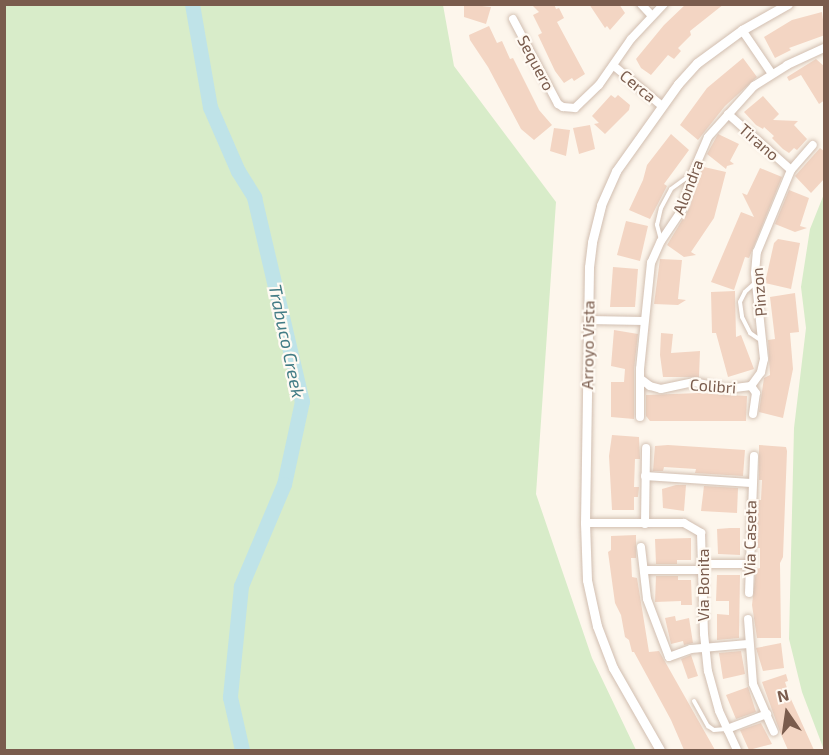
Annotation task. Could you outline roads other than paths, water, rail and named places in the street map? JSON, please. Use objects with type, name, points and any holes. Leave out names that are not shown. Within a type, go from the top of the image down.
[{"type":"street","points":[[641,4],[652,16]]},
{"type":"street","points":[[614,66],[631,39],[664,4]]},
{"type":"street","name":"Arroyo Vista","points":[[660,750],[613,668],[597,626],[587,580],[585,523],[590,258],[601,205],[616,171],[662,106],[697,63],[742,30],[788,4]]},
{"type":"street","name":"Sequero","points":[[513,19],[548,87],[563,107],[575,108],[580,105],[614,66]]},
{"type":"street","points":[[742,30],[772,74]]},
{"type":"street","name":"Alondra","points":[[640,417],[642,380],[640,369],[651,263],[661,241],[682,210],[692,174],[708,137],[754,86],[772,74],[825,48]]},
{"type":"street","name":"Cerca","points":[[614,66],[662,106]]},
{"type":"street","name":"Tirano","points":[[728,114],[791,170]]},
{"type":"street","name":"Pinzon","points":[[753,414],[756,393],[752,386],[761,372],[763,342],[756,282],[757,252],[791,170],[813,145]]},
{"type":"street","points":[[588,320],[644,321]]},
{"type":"street","name":"Colibri","points":[[642,380],[650,386],[661,389],[694,382],[727,389],[752,386]]},
{"type":"street","points":[[645,524],[646,448]]},
{"type":"street","name":"Via Caseta","points":[[749,593],[751,483],[754,456]]},
{"type":"street","name":"Via Caseta","points":[[645,476],[751,483]]},
{"type":"street","name":"Via Bonita","points":[[585,523],[684,523],[701,533],[704,543],[705,647],[713,693],[726,729],[737,750]]},
{"type":"street","points":[[641,547],[647,599],[669,657],[705,647],[748,644]]},
{"type":"street","points":[[644,570],[750,564]]},
{"type":"street","points":[[748,619],[748,644],[753,684],[774,732]]},
{"type":"street","points":[[726,729],[767,714]]},
{"type":"lane","points":[[661,241],[657,225],[661,208],[671,189],[692,174]]},
{"type":"lane","points":[[756,282],[745,292],[740,302],[742,317],[750,333],[763,342]]},
{"type":"lane","points":[[694,700],[708,726],[714,730],[726,729]]},
{"type":"waterway","name":"Trabuco Creek","points":[[192,4],[210,107],[238,171],[254,197],[302,401],[284,484],[241,586],[230,697],[242,750]]}]
